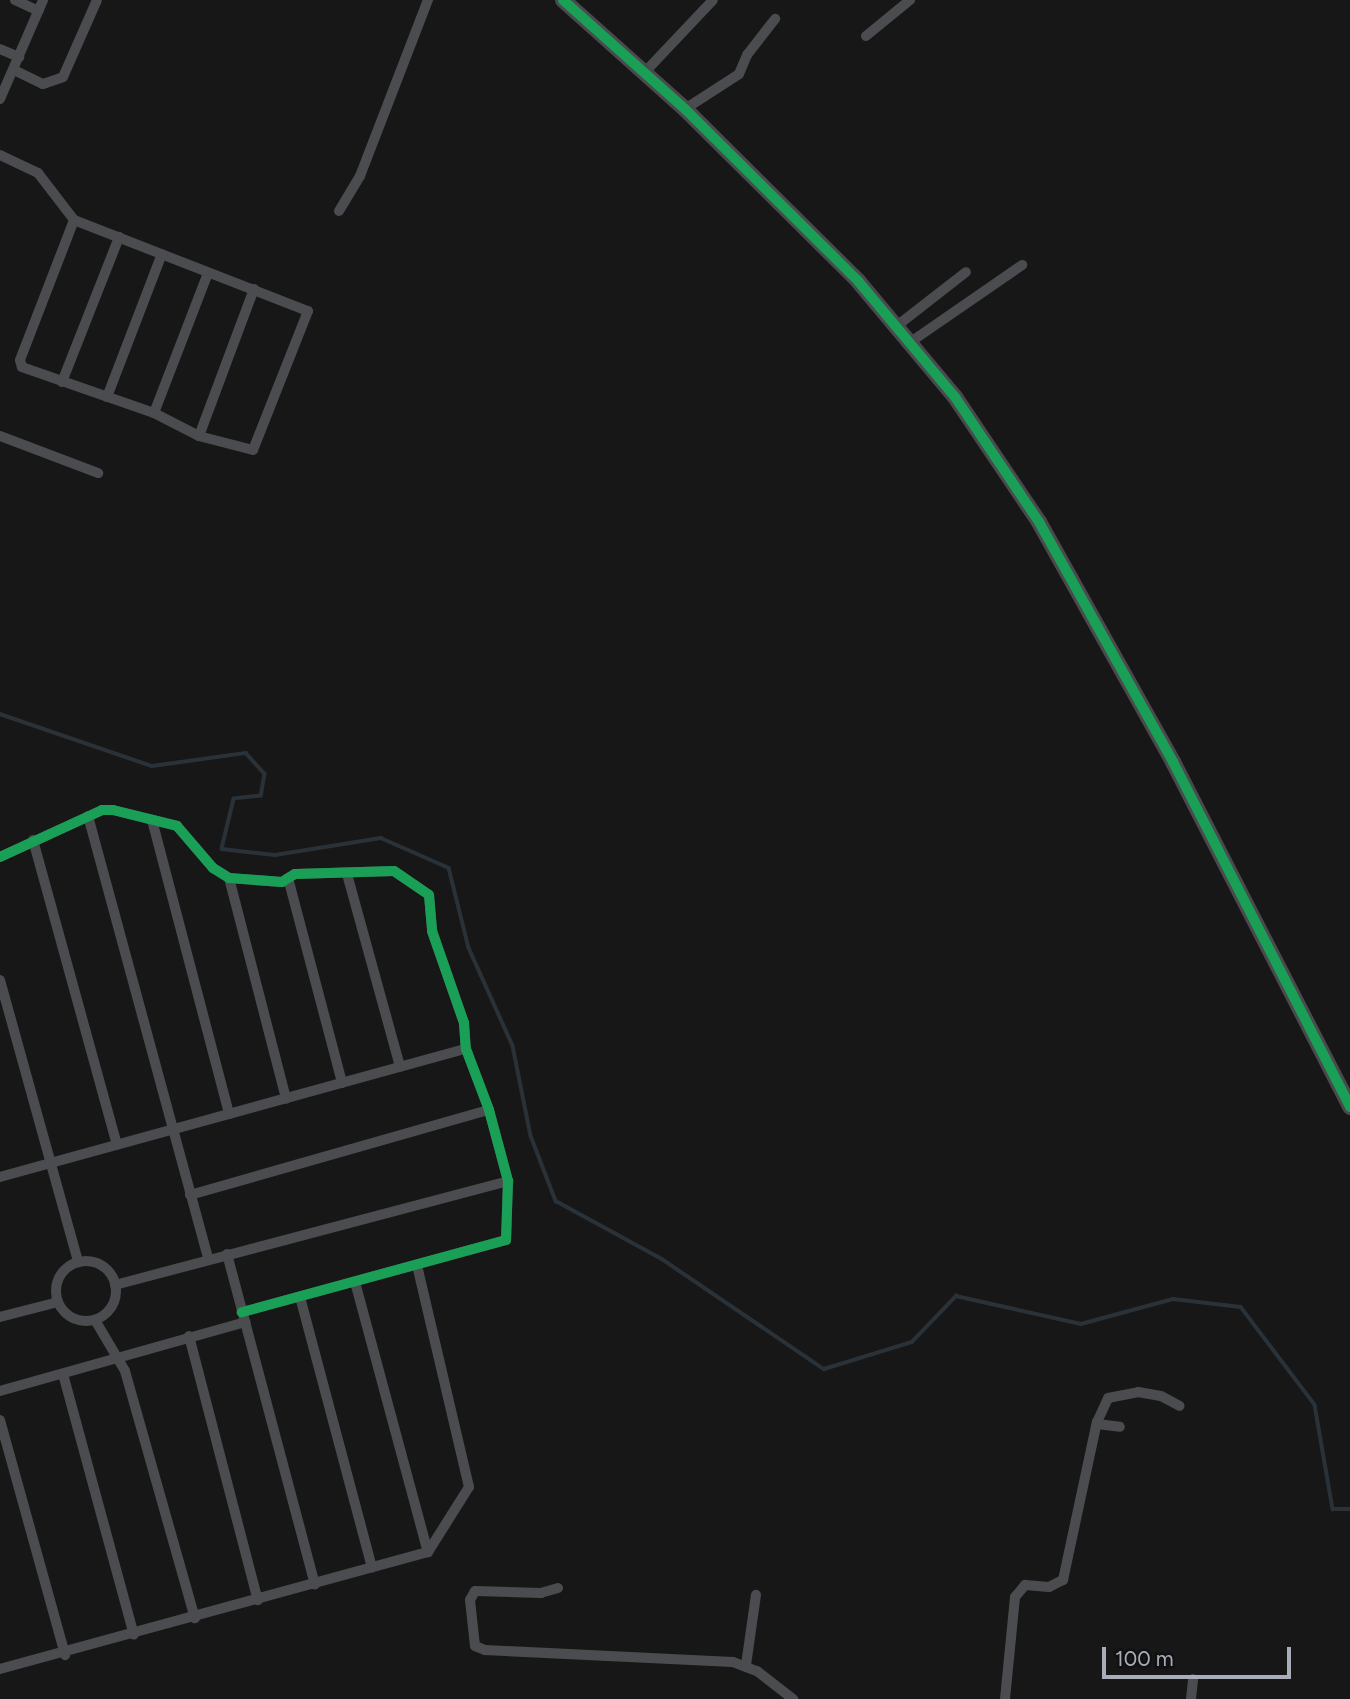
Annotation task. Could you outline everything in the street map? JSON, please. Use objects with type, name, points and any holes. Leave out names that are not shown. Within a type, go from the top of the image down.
[{"type":"street","points":[[15,0],[39,11]]},
{"type":"street","points":[[0,99],[43,0]]},
{"type":"street","points":[[14,70],[43,84],[63,77],[97,0]]},
{"type":"street","points":[[340,211],[360,176],[428,0]]},
{"type":"street","points":[[563,0],[685,109],[912,341],[1039,522],[1172,762],[1350,1107]]},
{"type":"street","points":[[645,73],[713,0]]},
{"type":"street","points":[[866,36],[910,0]]},
{"type":"street","points":[[685,109],[739,74],[747,55],[775,19]]},
{"type":"street","points":[[0,49],[19,57]]},
{"type":"street","points":[[0,155],[38,173],[74,220],[308,311],[309,318],[253,450],[199,436],[154,413],[24,369],[20,360],[74,220]]},
{"type":"street","points":[[62,382],[118,237]]},
{"type":"street","points":[[107,397],[162,254]]},
{"type":"street","points":[[912,341],[1022,265]]},
{"type":"street","points":[[898,325],[966,272]]},
{"type":"street","points":[[154,413],[208,273]]},
{"type":"street","points":[[199,436],[254,289]]},
{"type":"street","points":[[0,436],[98,473]]},
{"type":"street","points":[[0,857],[88,816],[113,810],[177,826],[212,868],[229,878],[282,882],[288,878],[394,871],[429,895],[432,931],[464,1023],[466,1049],[489,1110],[508,1181],[506,1241],[300,1297],[190,1336],[0,1391]]},
{"type":"street","points":[[88,816],[208,1259]]},
{"type":"street","points":[[152,820],[229,1114]]},
{"type":"street","points":[[33,840],[117,1145]]},
{"type":"street","points":[[347,874],[400,1067]]},
{"type":"street","points":[[229,878],[286,1098]]},
{"type":"street","points":[[288,878],[342,1083]]},
{"type":"street","points":[[0,980],[79,1262]]},
{"type":"street","points":[[0,1177],[466,1049]]},
{"type":"street","points":[[191,1195],[489,1110]]},
{"type":"street","points":[[115,1285],[508,1181]]},
{"type":"street","points":[[227,1254],[315,1584]]},
{"type":"street","points":[[79,1262],[101,1265],[115,1285],[110,1309],[95,1320],[75,1320],[58,1302],[59,1278],[79,1262]]},
{"type":"street","points":[[0,1669],[65,1655],[428,1552],[469,1487],[417,1265]]},
{"type":"street","points":[[355,1282],[428,1552]]},
{"type":"street","points":[[300,1297],[372,1568]]},
{"type":"street","points":[[0,1317],[58,1302]]},
{"type":"street","points":[[95,1320],[125,1371],[195,1618]]},
{"type":"street","points":[[190,1336],[258,1600]]},
{"type":"street","points":[[63,1374],[134,1635]]},
{"type":"street","points":[[1004,1699],[1015,1597],[1025,1584],[1049,1587],[1063,1580],[1097,1424],[1108,1398],[1116,1394],[1161,1396],[1180,1406]]},
{"type":"street","points":[[0,1420],[65,1655]]},
{"type":"street","points":[[1097,1424],[1119,1427]]},
{"type":"street","points":[[558,1588],[548,1593],[475,1591],[470,1600],[475,1646],[746,1665],[793,1699]]},
{"type":"street","points":[[746,1665],[756,1594]]},
{"type":"street","points":[[1191,1699],[1193,1679]]},
{"type":"waterway","points":[[0,714],[152,766],[246,753],[265,774],[261,796],[234,799],[222,849],[275,855],[381,838],[449,868],[469,948],[513,1046],[531,1136],[556,1201],[662,1259],[824,1369],[912,1342],[956,1296],[1081,1324],[1173,1299],[1241,1307],[1315,1405],[1333,1509],[1350,1509]]},
{"type":"cycle path","points":[[563,0],[685,109],[858,281],[955,397],[1039,522],[1173,762],[1350,1107]]},
{"type":"cycle path","points":[[0,857],[102,810],[113,810],[177,826],[213,868],[229,878],[282,882],[295,874],[394,871],[429,895],[432,931],[464,1023],[466,1049],[489,1110],[508,1181],[506,1240],[242,1312]]}]
